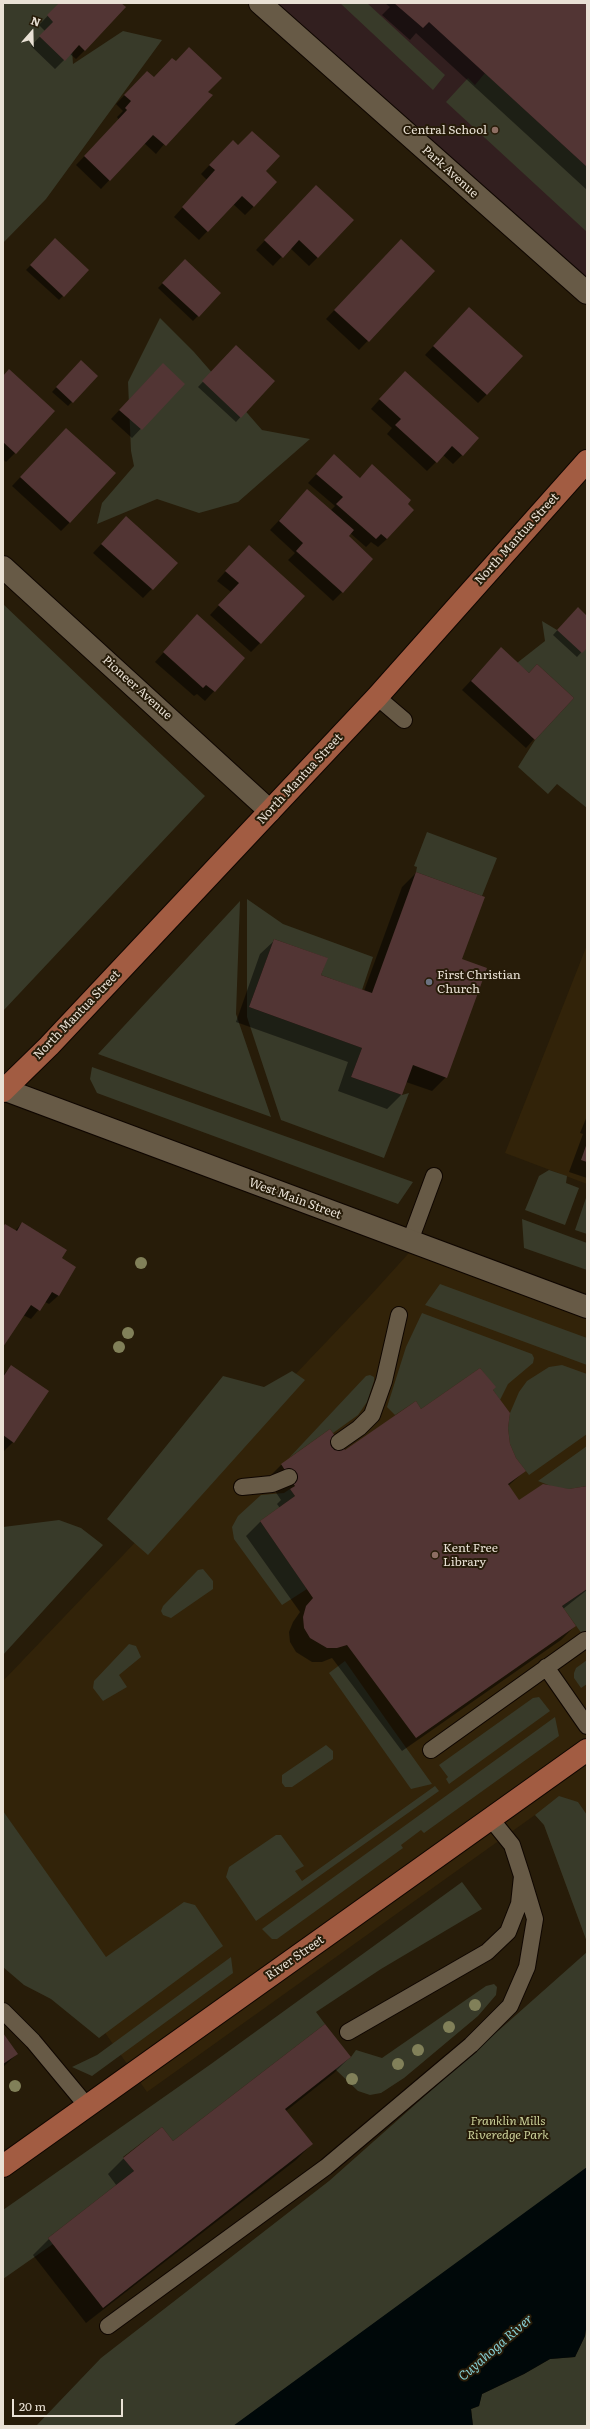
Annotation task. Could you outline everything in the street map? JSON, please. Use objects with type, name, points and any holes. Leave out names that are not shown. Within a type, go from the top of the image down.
[{"type":"main road","name":"North Mantua Street","points":[[3,1090],[49,1046],[377,697],[587,461]]},
{"type":"main road","name":"River Street","points":[[3,2166],[587,1750]]},
{"type":"street","name":"Park Avenue","points":[[260,3],[587,294]]},
{"type":"street","name":"Pioneer Avenue","points":[[3,566],[270,811]]},
{"type":"street","name":"West Main Street","points":[[3,1090],[587,1307]]},
{"type":"lane","points":[[377,697],[404,720]]},
{"type":"lane","points":[[410,1241],[434,1176]]},
{"type":"lane","points":[[339,1442],[359,1428],[372,1415],[384,1381],[398,1315]]},
{"type":"lane","points":[[242,1486],[272,1484],[289,1477]]},
{"type":"lane","points":[[431,1750],[585,1640]]},
{"type":"lane","points":[[546,1668],[587,1726]]},
{"type":"lane","points":[[108,2326],[326,2167],[471,2045],[510,2006],[526,1967],[535,1918],[512,1845],[491,1819]]},
{"type":"lane","points":[[348,2032],[487,1952],[508,1932],[519,1904],[522,1876]]},
{"type":"lane","points":[[3,2011],[33,2041],[87,2106]]},
{"type":"shaded area","name":"Central School","points":[[260,3],[587,3],[587,293]]},
{"type":"shaded area","points":[[587,945],[587,1184],[505,1153]]},
{"type":"shaded area","points":[[417,1244],[587,1307],[587,1942],[544,1825],[535,1815],[147,2092],[3,1889],[3,1681],[370,1296]]},
{"type":"green space","points":[[3,3],[69,3],[73,64],[123,31],[162,40],[46,199],[3,243]]},
{"type":"green space","points":[[340,3],[367,3],[445,75],[433,90]]},
{"type":"green space","points":[[485,73],[587,167],[587,232],[446,102],[468,78],[475,85]]},
{"type":"green space","points":[[160,318],[194,352],[262,430],[310,439],[238,502],[199,513],[157,499],[97,524],[102,503],[134,466],[131,451],[128,382]]},
{"type":"green space","points":[[3,604],[205,796],[3,1011]]},
{"type":"green space","points":[[542,621],[587,648],[587,808],[557,784],[548,794],[518,767],[535,740],[574,698],[537,664],[529,673],[517,663],[545,641]]},
{"type":"green space","points":[[427,832],[497,858],[482,896],[416,872],[417,867],[414,866]]},
{"type":"green space","points":[[247,899],[283,924],[373,957],[362,990],[321,975],[327,958],[274,939],[249,1007],[362,1048],[351,1077],[402,1095],[409,1093],[384,1158],[281,1120],[247,1017]]},
{"type":"green space","points":[[240,901],[236,1014],[271,1117],[98,1054]]},
{"type":"green space","points":[[92,1067],[413,1182],[398,1204],[97,1093],[90,1079]]},
{"type":"green space","points":[[549,1170],[567,1176],[566,1183],[579,1188],[565,1225],[525,1210],[539,1176]]},
{"type":"green space","points":[[587,1195],[587,1234],[575,1230]]},
{"type":"green space","points":[[522,1219],[587,1243],[587,1270],[524,1248]]},
{"type":"green space","points":[[440,1284],[587,1338],[587,1365],[425,1305]]},
{"type":"green space","points":[[422,1313],[532,1354],[534,1358],[533,1363],[508,1384],[500,1400],[493,1390],[495,1387],[480,1368],[421,1409],[416,1401],[395,1415],[387,1407],[406,1347]]},
{"type":"green space","points":[[562,1365],[587,1374],[587,1434],[529,1475],[516,1458],[510,1444],[508,1428],[510,1413],[519,1392],[527,1381],[549,1367]]},
{"type":"green space","points":[[292,1371],[305,1380],[148,1555],[107,1519],[223,1376],[264,1387]]},
{"type":"green space","points":[[370,1375],[374,1377],[374,1381],[367,1402],[358,1415],[333,1433],[330,1429],[289,1458],[366,1376]]},
{"type":"green space","points":[[587,1446],[587,1486],[569,1489],[556,1488],[538,1481]]},
{"type":"green space","points":[[290,1489],[295,1496],[260,1521],[307,1589],[282,1605],[234,1539],[232,1527],[238,1516],[261,1495],[284,1493]]},
{"type":"green space","points":[[59,1520],[81,1528],[103,1545],[3,1655],[3,1527]]},
{"type":"green space","points":[[203,1569],[213,1581],[213,1589],[171,1618],[163,1615],[161,1611],[163,1606],[198,1570]]},
{"type":"green space","points":[[587,1589],[587,1641],[562,1606]]},
{"type":"green space","points":[[129,1644],[136,1646],[141,1657],[119,1675],[127,1687],[103,1701],[93,1688],[94,1681]]},
{"type":"green space","points":[[587,1660],[587,1684],[581,1688],[574,1678],[574,1673],[576,1668]]},
{"type":"green space","points":[[345,1661],[432,1784],[411,1789],[329,1673]]},
{"type":"green space","points":[[539,1697],[550,1711],[449,1784],[446,1779],[448,1777],[439,1765],[533,1698]]},
{"type":"green space","points":[[555,1717],[559,1736],[424,1833],[421,1830],[401,1845],[403,1848],[277,1939],[272,1939],[262,1929]]},
{"type":"green space","points":[[326,1745],[333,1751],[333,1759],[292,1787],[285,1787],[282,1783],[282,1775]]},
{"type":"green space","points":[[435,1786],[439,1791],[256,1921],[226,1877],[229,1867],[276,1835],[281,1835],[304,1866],[295,1871],[302,1881]]},
{"type":"green space","points":[[559,1796],[578,1802],[587,1815],[587,1942],[544,1825],[535,1815]]},
{"type":"green space","points":[[3,1811],[106,1957],[184,1902],[195,1905],[223,1946],[99,2038],[51,1999],[24,1985],[3,1967]]},
{"type":"green space","points":[[462,1882],[482,1909],[381,1969],[316,2012],[325,2024],[173,2141],[162,2127],[123,2157],[134,2171],[48,2238],[53,2244],[3,2279],[3,2210],[211,2064]]},
{"type":"green space","name":"Franklin Mills Riveredge Park","points":[[587,1952],[587,2168],[234,2426],[36,2426],[101,2358],[329,2181]]},
{"type":"green space","points":[[231,1957],[233,1973],[92,2076],[72,2067],[97,2055]]},
{"type":"green space","points":[[494,1984],[497,1987],[496,1995],[478,2016],[404,2078],[381,2093],[370,2095],[358,2091],[335,2069],[351,2057],[356,2050],[382,2058],[486,1986]]},
{"type":"green space","points":[[587,2322],[587,2426],[473,2426],[471,2409],[479,2406],[482,2394],[524,2374],[550,2359],[575,2357],[585,2336]]},
{"type":"water","name":"Cuyahoga River","points":[[587,2167],[587,2322],[585,2336],[575,2357],[550,2359],[524,2374],[482,2394],[479,2406],[471,2409],[473,2426],[233,2426]]},
{"type":"building","points":[[59,3],[121,3],[126,7],[85,51],[79,45],[65,61],[39,36],[53,22],[47,15]]},
{"type":"building","name":"Central School","points":[[394,3],[587,3],[587,167],[429,22],[423,28]]},
{"type":"building","points":[[189,47],[222,78],[208,92],[213,95],[166,146],[153,135],[110,181],[84,156],[127,110],[125,108],[131,101],[124,95],[147,71],[154,77],[172,58],[176,61]]},
{"type":"building","points":[[252,131],[280,156],[266,171],[277,182],[254,207],[242,196],[208,232],[182,207],[215,170],[209,165],[233,140],[238,145]]},
{"type":"building","points":[[316,185],[354,220],[318,258],[299,240],[283,258],[264,240]]},
{"type":"building","points":[[55,238],[89,270],[64,297],[30,265]]},
{"type":"building","points":[[401,239],[435,271],[369,342],[334,310]]},
{"type":"building","points":[[185,259],[221,293],[199,317],[162,283]]},
{"type":"building","points":[[469,307],[523,356],[487,395],[433,346]]},
{"type":"building","points":[[236,345],[275,381],[241,418],[202,381]]},
{"type":"building","points":[[81,360],[98,376],[73,403],[56,387]]},
{"type":"building","points":[[163,363],[185,384],[142,430],[119,410]]},
{"type":"building","points":[[9,369],[55,411],[16,454],[3,442],[3,376]]},
{"type":"building","points":[[405,371],[479,438],[463,456],[452,446],[437,463],[395,425],[401,419],[379,399]]},
{"type":"building","points":[[66,428],[116,473],[70,523],[20,477]]},
{"type":"building","points":[[334,454],[360,478],[372,464],[411,500],[408,504],[414,510],[387,539],[381,534],[376,539],[336,504],[343,497],[316,474]]},
{"type":"building","points":[[307,489],[354,530],[349,536],[373,559],[343,593],[296,551],[303,543],[279,521]]},
{"type":"building","points":[[126,516],[178,563],[153,590],[101,544]]},
{"type":"building","points":[[249,545],[305,596],[261,644],[218,605],[239,583],[225,571]]},
{"type":"building","points":[[578,607],[587,616],[587,648],[582,653],[557,630]]},
{"type":"building","points":[[197,614],[245,658],[215,692],[206,685],[203,688],[163,652]]},
{"type":"building","points":[[501,647],[529,673],[537,664],[574,698],[535,740],[471,681]]},
{"type":"building","name":"First Christian Church","points":[[416,872],[485,897],[462,959],[487,968],[447,1078],[413,1065],[402,1095],[351,1077],[362,1048],[249,1007],[274,939],[328,958],[321,975],[372,993]]},
{"type":"building","points":[[587,1143],[587,1162],[581,1160]]},
{"type":"building","points":[[22,1222],[67,1250],[62,1258],[76,1267],[59,1296],[52,1292],[40,1311],[31,1305],[3,1347],[3,1227],[5,1224],[17,1231]]},
{"type":"building","points":[[11,1365],[49,1391],[14,1443],[3,1435],[3,1377]]},
{"type":"building","name":"Kent Free Library","points":[[480,1368],[496,1387],[493,1390],[510,1413],[508,1428],[510,1444],[516,1458],[526,1471],[508,1484],[519,1500],[543,1484],[569,1489],[587,1486],[587,1589],[562,1606],[576,1626],[416,1738],[347,1645],[337,1648],[327,1648],[310,1638],[304,1628],[303,1617],[306,1606],[313,1598],[260,1521],[295,1496],[290,1489],[295,1486],[281,1464],[330,1429],[345,1450],[416,1401],[421,1409]]},
{"type":"building","points":[[325,2024],[351,2057],[285,2109],[313,2144],[103,2308],[48,2238],[134,2171],[123,2158],[162,2127],[173,2141]]},
{"type":"building","points":[[3,2033],[18,2054],[3,2064]]},
{"type":"place","name":"Central School","points":[[495,130]]},
{"type":"place","name":"First Christian Church","points":[[429,982]]},
{"type":"place","name":"Kent Free Library","points":[[435,1555]]}]
